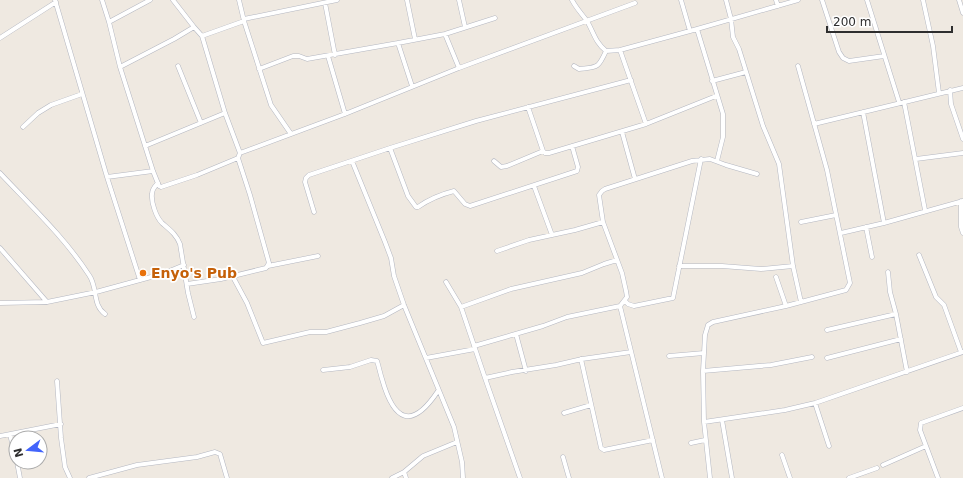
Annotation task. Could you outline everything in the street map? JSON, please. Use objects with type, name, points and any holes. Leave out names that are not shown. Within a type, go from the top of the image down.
[{"type":"street","points":[[102,0],[120,67],[153,171],[159,186],[164,187],[197,175],[292,134],[412,86],[635,3]]},
{"type":"street","points":[[109,22],[150,0]]},
{"type":"street","points":[[173,0],[202,36],[239,156],[269,263],[268,266]]},
{"type":"street","points":[[239,0],[271,105],[292,134]]},
{"type":"street","points":[[202,36],[244,20],[337,0]]},
{"type":"street","points":[[407,0],[415,39]]},
{"type":"street","points":[[459,0],[465,27]]},
{"type":"street","points":[[572,0],[578,11],[587,22],[599,45],[606,51],[620,50],[798,0]]},
{"type":"street","points":[[681,0],[690,31]]},
{"type":"street","points":[[726,0],[731,19],[733,37],[739,49],[763,126],[779,164],[793,266],[801,302]]},
{"type":"street","points":[[776,0],[778,6]]},
{"type":"street","points":[[822,0],[839,52],[843,58],[849,61],[884,56]]},
{"type":"street","points":[[867,0],[884,56],[902,102],[916,159],[925,210]]},
{"type":"street","points":[[922,0],[933,46],[939,93]]},
{"type":"street","points":[[959,0],[963,13]]},
{"type":"street","points":[[0,38],[56,1],[82,94],[140,280]]},
{"type":"street","points":[[325,3],[335,55]]},
{"type":"street","points":[[259,69],[297,56],[307,59],[335,55],[445,34],[494,18]]},
{"type":"street","points":[[120,67],[194,27]]},
{"type":"street","points":[[697,29],[716,96],[723,114],[723,137],[717,161]]},
{"type":"street","points":[[445,34],[459,68]]},
{"type":"street","points":[[398,43],[412,86]]},
{"type":"street","points":[[620,50],[646,124]]},
{"type":"street","points":[[574,66],[579,70],[597,66],[600,64],[606,51]]},
{"type":"street","points":[[328,56],[345,114]]},
{"type":"street","points":[[178,66],[201,123]]},
{"type":"street","points":[[710,478],[704,422],[703,371],[705,335],[708,325],[713,322],[786,306],[846,290],[850,283],[827,170],[798,66]]},
{"type":"street","points":[[712,81],[746,72]]},
{"type":"street","points":[[314,212],[305,182],[306,178],[310,175],[476,121],[631,80]]},
{"type":"street","points":[[814,124],[963,88]]},
{"type":"street","points":[[950,90],[951,104],[963,139]]},
{"type":"street","points":[[23,126],[38,113],[51,105],[82,94]]},
{"type":"street","points":[[494,161],[501,167],[507,166],[543,151],[549,153],[646,124],[716,96]]},
{"type":"street","points":[[528,107],[543,151]]},
{"type":"street","points":[[863,112],[884,223]]},
{"type":"street","points":[[145,146],[225,113]]},
{"type":"street","points":[[622,132],[635,179]]},
{"type":"street","points":[[390,148],[408,196],[416,207],[418,207],[437,196],[454,191],[465,204],[470,206],[534,186],[578,170],[572,146]]},
{"type":"street","points":[[916,159],[963,153]]},
{"type":"street","points":[[625,301],[634,306],[673,298],[701,159]]},
{"type":"street","points":[[426,358],[475,348],[567,317],[620,306],[627,297],[622,273],[603,222],[599,202],[599,195],[602,191],[635,179],[701,159],[710,159],[757,174]]},
{"type":"street","points":[[352,161],[386,242],[391,258],[394,276],[404,305],[454,427],[462,462],[463,478]]},
{"type":"street","points":[[107,177],[153,171]]},
{"type":"street","points":[[0,173],[68,247],[90,276],[96,292],[98,306],[104,314]]},
{"type":"street","points":[[158,183],[153,189],[152,195],[156,212],[162,223],[177,237],[181,247],[188,293],[194,317]]},
{"type":"street","points":[[534,186],[552,235]]},
{"type":"street","points":[[840,233],[884,223],[925,210],[962,201],[961,227],[963,233]]},
{"type":"street","points":[[801,222],[836,215]]},
{"type":"street","points":[[497,251],[529,240],[603,222]]},
{"type":"street","points":[[866,227],[872,257]]},
{"type":"street","points":[[0,248],[47,302]]},
{"type":"street","points":[[187,284],[232,277],[266,268],[268,266],[318,256]]},
{"type":"street","points":[[704,422],[785,410],[815,403],[962,352],[944,305],[936,297],[919,256]]},
{"type":"street","points":[[461,307],[511,289],[582,272],[617,260]]},
{"type":"street","points":[[0,303],[47,302],[96,292],[162,274],[184,265]]},
{"type":"street","points":[[679,266],[722,266],[761,269],[793,266]]},
{"type":"street","points":[[888,272],[890,292],[896,314],[907,372]]},
{"type":"street","points":[[232,277],[247,302],[264,343],[310,332],[326,332],[384,316],[404,305]]},
{"type":"street","points":[[776,277],[786,306]]},
{"type":"street","points":[[446,282],[461,307],[520,478]]},
{"type":"street","points":[[620,306],[662,478]]},
{"type":"street","points":[[827,330],[896,314]]},
{"type":"street","points":[[516,334],[526,371]]},
{"type":"street","points":[[827,358],[901,339]]},
{"type":"street","points":[[485,378],[556,366],[581,359],[631,352]]},
{"type":"street","points":[[669,356],[704,353]]},
{"type":"street","points":[[703,371],[771,365],[812,357]]},
{"type":"street","points":[[581,359],[602,450],[653,440]]},
{"type":"street","points":[[323,370],[350,367],[371,360],[377,361],[381,379],[391,402],[398,412],[410,417],[425,408],[438,391]]},
{"type":"street","points":[[57,381],[64,467],[70,478]]},
{"type":"street","points":[[815,403],[829,446]]},
{"type":"street","points":[[564,414],[591,404]]},
{"type":"street","points":[[938,478],[920,430],[921,423],[963,408]]},
{"type":"street","points":[[722,420],[732,478]]},
{"type":"street","points":[[33,430],[60,424]]},
{"type":"street","points":[[692,443],[706,440]]},
{"type":"street","points":[[392,478],[404,472],[423,456],[457,442]]},
{"type":"street","points":[[883,465],[926,446]]},
{"type":"street","points":[[89,478],[137,465],[188,458],[215,452],[220,454],[227,478]]},
{"type":"street","points":[[782,455],[790,478]]},
{"type":"street","points":[[562,457],[569,478]]},
{"type":"street","points":[[849,478],[877,468]]},
{"type":"street","points":[[404,472],[406,478]]},
{"type":"place","name":"Enyo's Pub","points":[[143,273]]}]
